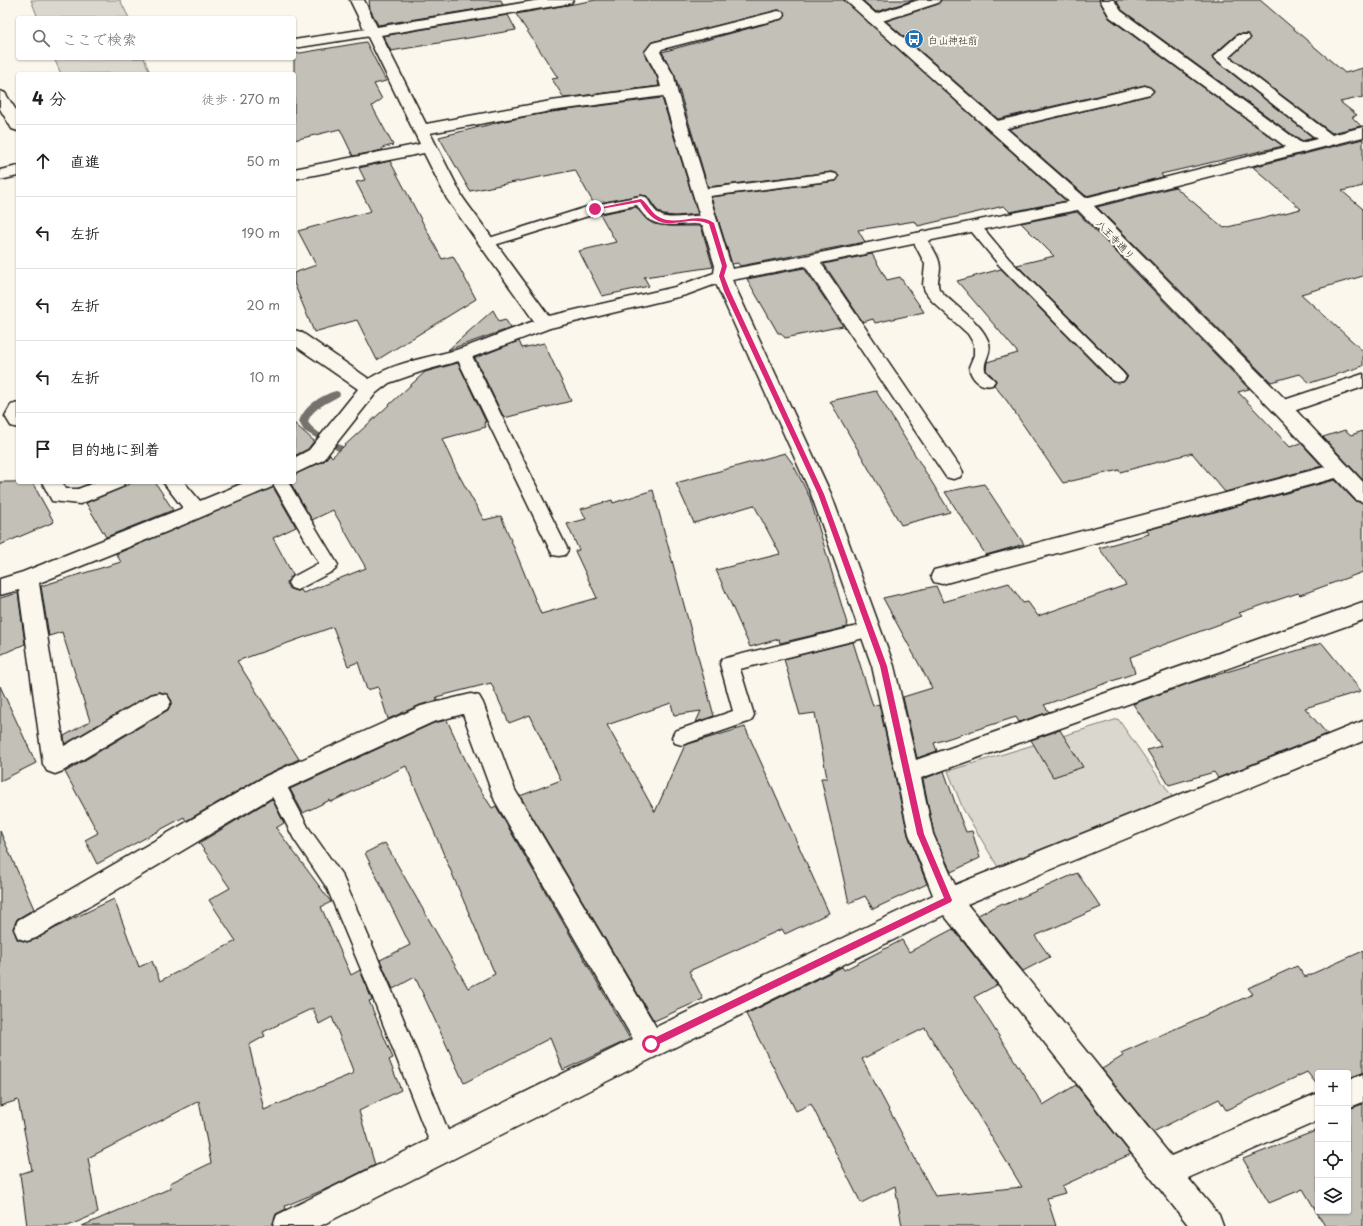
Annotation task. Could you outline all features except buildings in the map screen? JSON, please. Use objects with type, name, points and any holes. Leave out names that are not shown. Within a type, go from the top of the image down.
[{"type":"street","points":[[357,0],[455,199],[544,323]]},
{"type":"street","points":[[373,32],[566,0]]},
{"type":"street","name":"八王寺通り","points":[[852,0],[1082,204],[1282,408],[1363,495]]},
{"type":"street","points":[[874,19],[933,0]]},
{"type":"street","points":[[1107,0],[1114,14],[1299,148]]},
{"type":"street","points":[[778,15],[657,46],[652,52],[666,76],[669,91],[724,266],[722,276],[751,346],[821,494],[883,666],[921,834],[948,900],[1208,1226]]},
{"type":"street","points":[[1243,38],[1220,57],[1330,140]]},
{"type":"street","points":[[421,130],[550,106],[669,91]]},
{"type":"street","points":[[995,126],[1145,91]]},
{"type":"street","points":[[0,96],[16,123]]},
{"type":"street","points":[[296,466],[316,455],[369,388],[382,379],[420,365],[463,354],[544,323],[680,292],[722,276],[810,260],[1082,204],[1363,132]]},
{"type":"street","points":[[296,174],[429,147]]},
{"type":"street","points":[[0,175],[16,171]]},
{"type":"street","points":[[810,260],[953,472]]},
{"type":"street","points":[[296,337],[369,388]]},
{"type":"street","points":[[1282,408],[1363,380]]},
{"type":"street","points":[[942,576],[1340,470]]},
{"type":"street","points":[[53,484],[59,496],[80,496],[110,484]]},
{"type":"street","points":[[175,484],[197,511]]},
{"type":"street","points":[[0,587],[28,579],[260,484]]},
{"type":"street","points":[[28,579],[55,764],[159,702]]},
{"type":"street","points":[[907,773],[1363,611]]},
{"type":"street","points":[[27,929],[275,783],[429,713],[471,703],[504,794],[651,1044]]},
{"type":"street","points":[[288,1226],[651,1044],[948,900],[1363,731]]},
{"type":"street","points":[[1351,1093],[1363,1088]]},
{"type":"street","points":[[1166,1173],[1315,1108]]},
{"type":"lane","points":[[296,44],[373,32]]},
{"type":"lane","points":[[702,193],[831,177]]},
{"type":"lane","points":[[488,243],[595,209],[641,200],[650,214],[661,220],[674,222],[703,219],[711,223]]},
{"type":"lane","points":[[974,226],[1004,262],[1118,377]]},
{"type":"lane","points":[[918,238],[930,259],[933,268],[930,278],[931,289],[940,301],[973,329],[982,344],[982,354],[977,363],[976,370],[979,375],[987,381]]},
{"type":"lane","points":[[463,354],[559,550]]},
{"type":"lane","points":[[281,484],[329,565],[297,583]]},
{"type":"lane","points":[[682,736],[744,715],[729,664],[870,630]]},
{"type":"lane","points":[[275,783],[301,833],[335,882],[384,998],[443,1148]]},
{"type":"shaded area","points":[[31,0],[120,0],[128,16],[37,16]]},
{"type":"shaded area","points":[[55,60],[145,60],[150,72],[60,72]]},
{"type":"shaded area","points":[[1118,719],[1176,802],[1001,872],[963,809],[948,771]]},
{"type":"waterway","points":[[336,394],[316,405],[305,415],[303,422],[308,429],[316,435],[352,456]]},
{"type":"place","name":"白山神社前","points":[[914,39]]},
{"type":"route","points":[[595,209],[641,200],[650,214],[661,220],[674,222],[703,219],[711,223],[724,266],[722,276],[727,291],[751,346],[821,494],[853,587],[883,666],[921,834],[948,900],[651,1044]]}]
